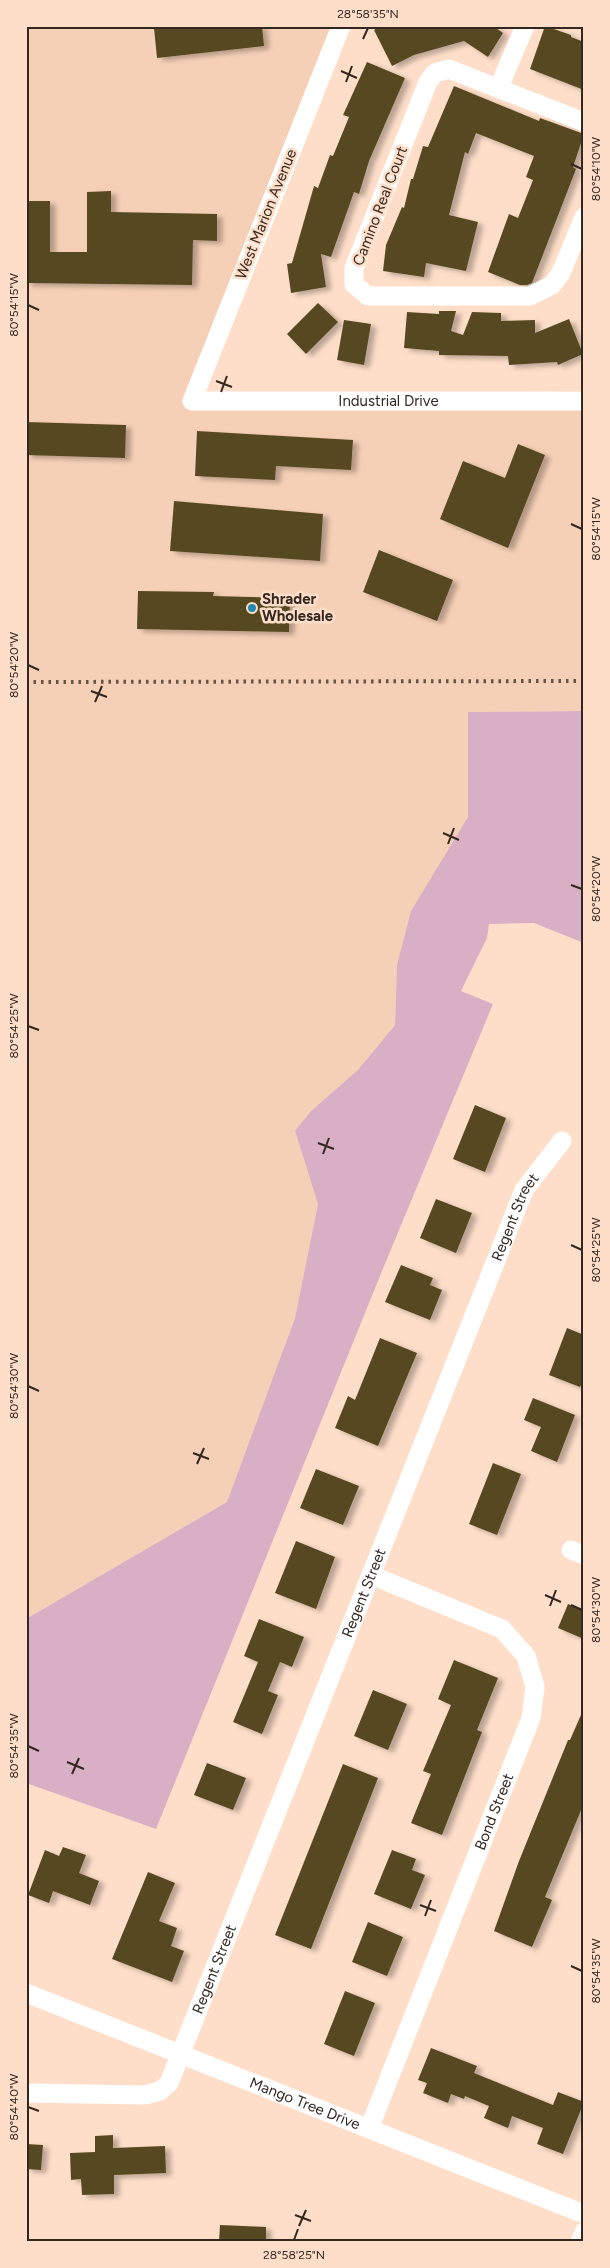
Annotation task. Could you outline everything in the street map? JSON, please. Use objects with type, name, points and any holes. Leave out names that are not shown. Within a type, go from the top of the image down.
[{"type":"street","name":"West Marion Avenue","points":[[192,401],[341,26]]},
{"type":"street","points":[[499,87],[525,26]]},
{"type":"street","name":"Camino Real Court","points":[[584,122],[499,87],[449,69],[435,73],[428,82],[354,268],[354,284],[368,296],[530,296],[552,285],[561,273],[584,217]]},
{"type":"street","name":"Industrial Drive","points":[[192,401],[584,401]]},
{"type":"street","name":"Regent Street","points":[[26,2094],[145,2095],[160,2091],[168,2083],[524,1190],[562,1141]]},
{"type":"street","name":"Bond Street","points":[[369,2129],[531,1718],[535,1687],[526,1656],[502,1629],[371,1575]]},
{"type":"street","name":"Mango Tree Drive","points":[[26,1993],[584,2214]]},
{"type":"street","points":[[580,2242],[584,2232]]},
{"type":"shaded area","points":[[26,26],[341,26],[202,397],[584,391],[584,711],[468,712],[468,817],[442,863],[397,965],[395,1025],[358,1070],[311,1111],[295,1131],[318,1204],[295,1318],[227,1502],[26,1619]]},
{"type":"shaded area","points":[[584,711],[584,943],[534,923],[489,924],[487,938],[461,991],[493,1004],[382,1271],[156,1829],[26,1783],[26,1619],[227,1502],[295,1318],[318,1204],[295,1131],[311,1111],[358,1070],[395,1025],[397,965],[411,911],[468,817],[468,712]]},
{"type":"building","points":[[172,26],[262,26],[264,46],[157,58],[154,28]]},
{"type":"building","points":[[381,26],[493,26],[503,33],[488,57],[464,41],[414,55],[392,66],[374,30]]},
{"type":"building","points":[[545,26],[571,35],[571,37],[584,42],[584,90],[530,69]]},
{"type":"building","points":[[367,62],[405,78],[369,161],[359,194],[354,192],[331,257],[321,254],[326,287],[291,293],[287,264],[292,263],[314,186],[318,188],[330,155],[333,156],[349,117],[343,115]]},
{"type":"building","points":[[454,86],[539,121],[540,118],[584,134],[573,167],[576,169],[532,283],[527,285],[520,285],[488,272],[509,214],[518,218],[533,180],[526,177],[534,156],[476,133],[468,154],[465,152],[449,215],[478,222],[466,271],[426,263],[424,277],[383,271],[386,245],[402,207],[404,208],[411,179],[413,179],[423,146],[428,147]]},
{"type":"building","points":[[111,191],[111,212],[217,214],[217,241],[193,240],[192,285],[26,283],[26,201],[50,201],[50,252],[87,252],[87,192]]},
{"type":"building","points":[[318,303],[338,322],[306,354],[287,334]]},
{"type":"building","points":[[439,311],[456,311],[451,331],[463,335],[472,312],[501,313],[501,321],[535,320],[535,333],[569,319],[583,354],[558,365],[557,362],[509,365],[508,356],[439,355],[439,351],[404,348],[407,312],[439,314]]},
{"type":"building","points":[[344,320],[371,324],[364,365],[337,360]]},
{"type":"building","points":[[26,422],[126,425],[125,458],[26,455]]},
{"type":"building","points":[[197,431],[353,440],[351,470],[276,466],[275,480],[195,476]]},
{"type":"building","points":[[518,444],[545,455],[508,548],[440,519],[463,461],[505,478]]},
{"type":"building","points":[[174,501],[323,514],[320,561],[170,551]]},
{"type":"building","points":[[379,550],[453,580],[437,621],[363,592]]},
{"type":"building","points":[[138,591],[214,592],[213,596],[290,598],[289,632],[137,629]]},
{"type":"building","points":[[475,1105],[506,1118],[485,1172],[453,1159]]},
{"type":"building","points":[[436,1199],[472,1213],[456,1253],[420,1238]]},
{"type":"building","points":[[401,1265],[433,1278],[430,1285],[442,1290],[430,1320],[385,1302]]},
{"type":"building","points":[[567,1328],[584,1335],[584,1379],[580,1387],[549,1375]]},
{"type":"building","points":[[380,1338],[417,1353],[378,1446],[335,1428],[348,1396],[355,1400]]},
{"type":"building","points":[[533,1398],[575,1415],[557,1462],[531,1451],[541,1427],[524,1420]]},
{"type":"building","points":[[493,1463],[521,1474],[497,1535],[469,1524]]},
{"type":"building","points":[[316,1469],[359,1486],[343,1525],[300,1508]]},
{"type":"building","points":[[296,1541],[335,1557],[316,1609],[275,1593]]},
{"type":"building","points":[[568,1604],[584,1610],[584,1639],[558,1628]]},
{"type":"building","points":[[259,1619],[304,1637],[292,1667],[280,1662],[268,1691],[278,1695],[262,1734],[233,1722],[258,1662],[244,1656]]},
{"type":"building","points":[[454,1660],[498,1678],[477,1730],[482,1732],[442,1835],[411,1823],[431,1774],[423,1771],[451,1705],[438,1699]]},
{"type":"building","points":[[373,1690],[407,1704],[388,1750],[354,1736]]},
{"type":"building","points":[[584,1708],[584,1803],[545,1897],[552,1900],[532,1947],[494,1931],[519,1861],[568,1740],[570,1740]]},
{"type":"building","points":[[207,1763],[246,1778],[233,1810],[194,1795]]},
{"type":"building","points":[[343,1764],[378,1778],[311,1949],[275,1935]]},
{"type":"building","points":[[63,1847],[86,1855],[79,1873],[99,1881],[90,1905],[53,1891],[49,1903],[28,1895],[45,1850],[59,1856]]},
{"type":"building","points":[[392,1850],[416,1859],[412,1870],[425,1875],[411,1909],[374,1894]]},
{"type":"building","points":[[148,1872],[175,1883],[159,1921],[177,1928],[171,1946],[184,1951],[172,1982],[112,1959]]},
{"type":"building","points":[[368,1922],[403,1937],[387,1976],[352,1962]]},
{"type":"building","points":[[345,1991],[375,2003],[354,2056],[324,2044]]},
{"type":"building","points":[[431,2048],[477,2066],[474,2073],[553,2105],[558,2092],[584,2102],[563,2154],[537,2144],[543,2128],[512,2116],[508,2128],[484,2118],[489,2106],[465,2096],[464,2099],[451,2094],[448,2103],[423,2093],[427,2083],[418,2080]]},
{"type":"building","points":[[113,2135],[113,2148],[165,2146],[166,2173],[114,2175],[114,2194],[82,2195],[81,2179],[71,2180],[70,2153],[95,2152],[95,2136]]},
{"type":"building","points":[[26,2144],[43,2145],[41,2170],[26,2169]]},
{"type":"building","points":[[220,2225],[266,2227],[266,2242],[219,2242]]},
{"type":"railway","points":[[26,682],[584,681]]},
{"type":"place","name":"Shrader Wholesale","points":[[252,608]]}]
